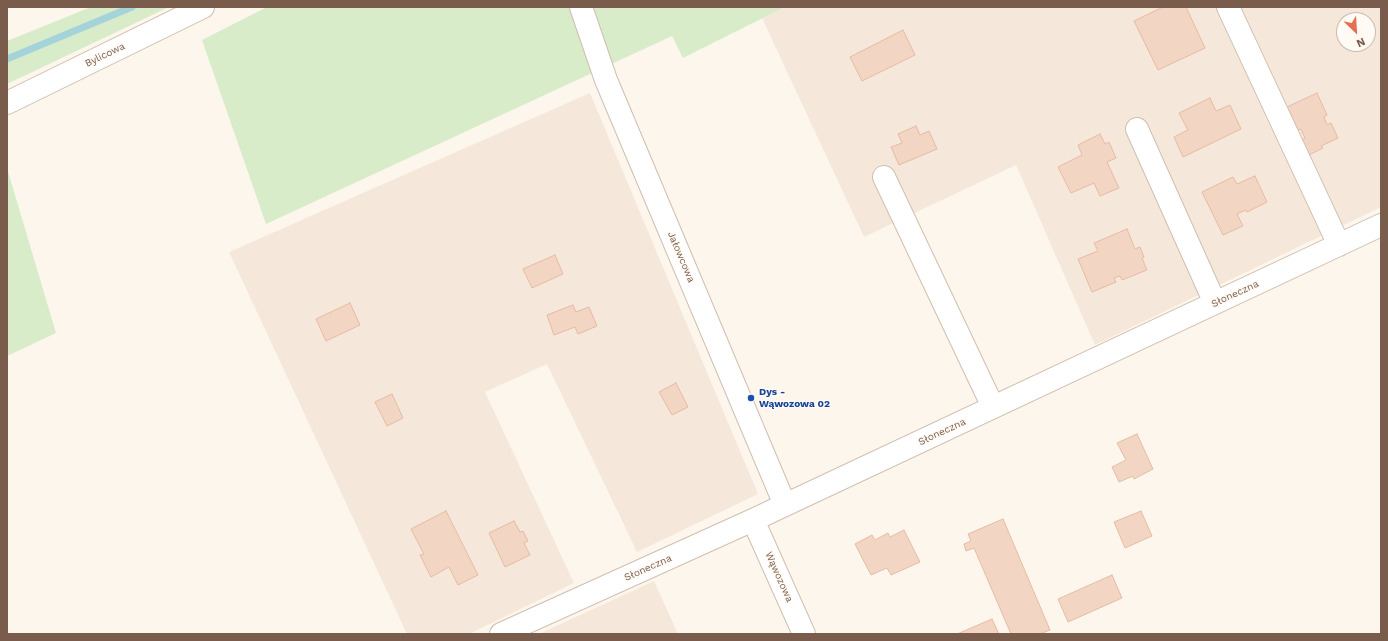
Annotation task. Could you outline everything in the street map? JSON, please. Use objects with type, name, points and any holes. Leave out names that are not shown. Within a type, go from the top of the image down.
[{"type":"street","name":"Bylicowa","points":[[7,102],[203,7]]},
{"type":"street","name":"Jałowcowa","points":[[581,7],[606,80],[785,505]]},
{"type":"street","points":[[1228,7],[1339,245]]},
{"type":"street","points":[[1137,129],[1215,303]]},
{"type":"street","points":[[884,177],[993,407]]},
{"type":"street","name":"Słoneczna","points":[[501,634],[753,520],[1381,225]]},
{"type":"street","name":"Wąwozowa","points":[[753,520],[804,634]]},
{"type":"shaded area","points":[[785,7],[1381,7],[1381,207],[1095,345],[1016,165],[864,237],[762,18]]},
{"type":"shaded area","points":[[590,93],[758,494],[637,552],[547,364],[485,392],[574,583],[469,634],[407,634],[229,252]]},
{"type":"shaded area","points":[[654,581],[678,634],[539,634]]},
{"type":"green space","points":[[91,7],[169,7],[7,84],[7,41]]},
{"type":"green space","points":[[267,7],[785,7],[683,58],[672,36],[266,224],[202,40]]},
{"type":"green space","points":[[7,168],[56,333],[7,356]]},
{"type":"building","points":[[1163,7],[1186,7],[1205,48],[1158,70],[1134,21]]},
{"type":"building","points":[[903,30],[915,55],[862,81],[850,57]]},
{"type":"building","points":[[1317,93],[1327,115],[1324,117],[1327,125],[1331,123],[1338,138],[1321,146],[1323,148],[1309,155],[1302,140],[1305,138],[1301,129],[1298,130],[1287,107]]},
{"type":"building","points":[[1210,98],[1216,111],[1230,105],[1241,129],[1183,157],[1174,137],[1188,130],[1179,113]]},
{"type":"building","points":[[916,126],[920,135],[929,131],[937,149],[899,165],[891,147],[902,143],[898,134]]},
{"type":"building","points":[[1100,134],[1105,144],[1109,142],[1116,158],[1107,162],[1119,188],[1100,196],[1094,183],[1071,193],[1058,167],[1082,155],[1078,145]]},
{"type":"building","points":[[1255,176],[1267,202],[1247,212],[1246,210],[1237,214],[1243,226],[1223,235],[1202,192],[1233,177],[1237,184]]},
{"type":"building","points":[[1127,229],[1135,249],[1140,247],[1144,257],[1142,258],[1147,270],[1122,280],[1120,276],[1114,278],[1116,282],[1092,292],[1078,259],[1098,251],[1094,243]]},
{"type":"building","points":[[555,255],[563,274],[532,288],[523,269]]},
{"type":"building","points":[[350,303],[360,325],[326,341],[316,319]]},
{"type":"building","points":[[573,305],[576,312],[589,307],[597,326],[578,334],[575,327],[554,335],[547,315]]},
{"type":"building","points":[[676,383],[688,407],[672,415],[659,392]]},
{"type":"building","points":[[392,394],[403,418],[387,426],[375,402]]},
{"type":"building","points":[[1137,434],[1153,469],[1134,479],[1133,476],[1119,482],[1112,467],[1126,460],[1117,443]]},
{"type":"building","points":[[446,511],[478,575],[458,585],[449,567],[431,577],[420,555],[424,554],[411,529]]},
{"type":"building","points":[[1141,511],[1152,536],[1125,548],[1114,522]]},
{"type":"building","points":[[1003,519],[1050,630],[1040,634],[1011,634],[974,548],[966,551],[964,544],[971,541],[968,534]]},
{"type":"building","points":[[514,521],[520,532],[523,531],[528,541],[524,543],[530,555],[505,567],[489,533]]},
{"type":"building","points":[[904,530],[920,562],[891,575],[887,568],[871,575],[855,544],[872,535],[875,540],[888,533],[890,537]]},
{"type":"building","points":[[1112,575],[1122,598],[1068,622],[1058,599]]},
{"type":"building","points":[[992,619],[999,634],[957,634]]},
{"type":"waterway","points":[[7,59],[132,7]]},
{"type":"place","name":"Dys - Wąwozowa 02","points":[[751,398]]}]
